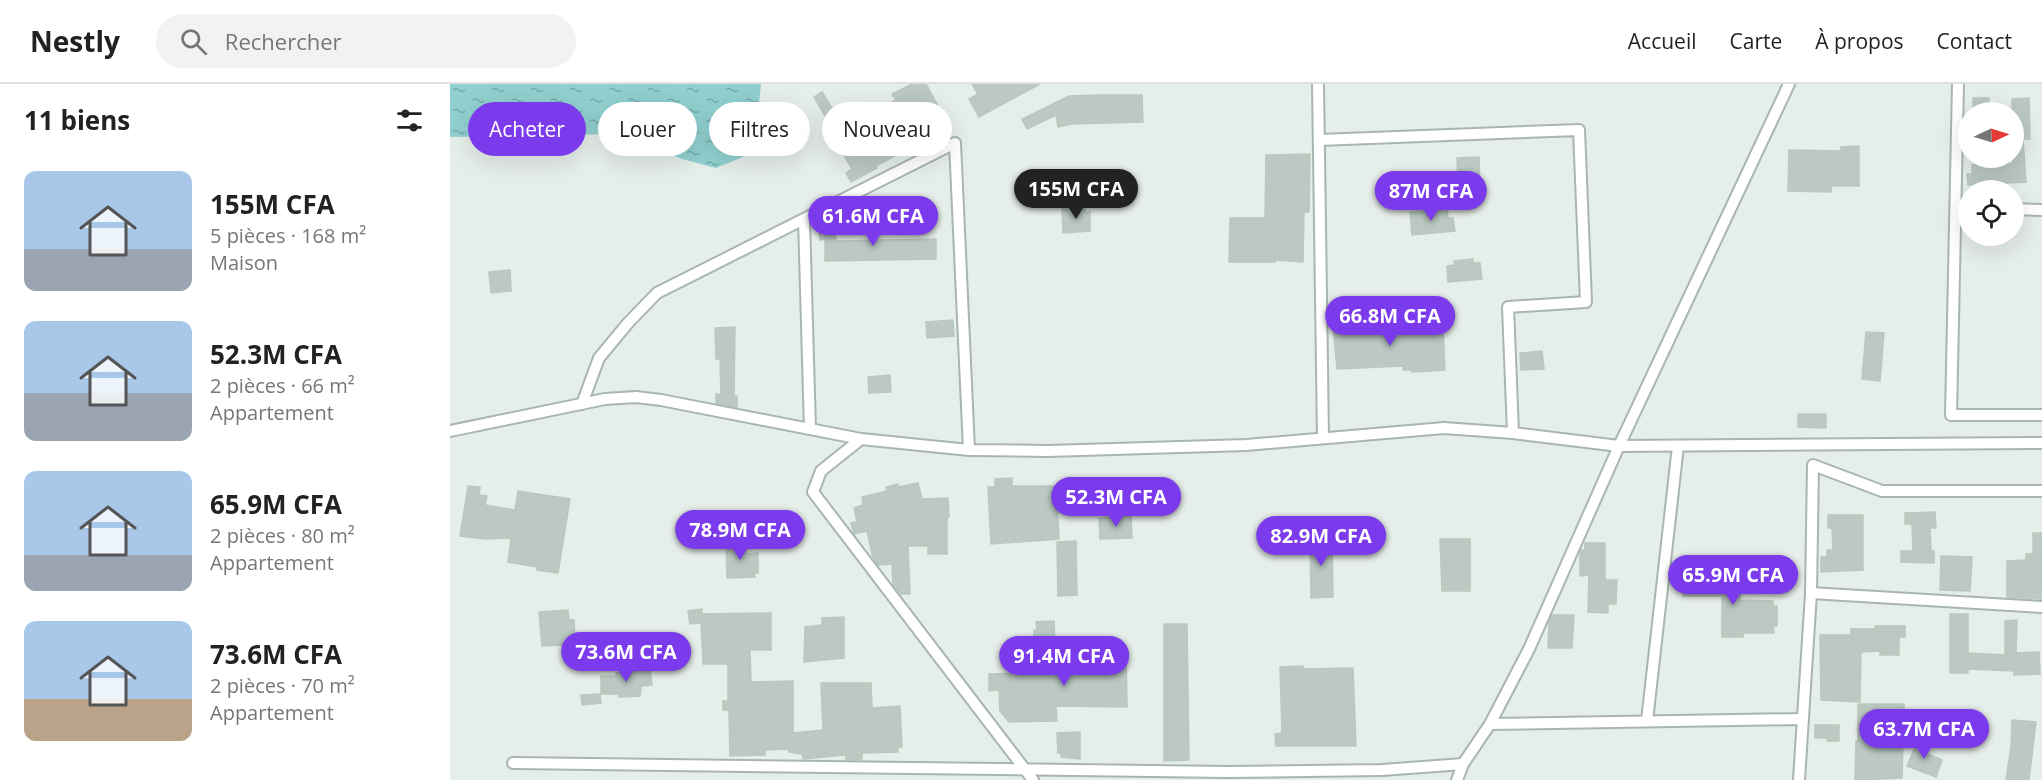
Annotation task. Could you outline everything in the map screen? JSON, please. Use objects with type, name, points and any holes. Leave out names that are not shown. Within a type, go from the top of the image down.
[{"type":"street","points":[[1318,84],[1323,438]]},
{"type":"street","points":[[1456,780],[1463,764],[1490,724],[1529,649],[1619,446],[1789,84]]},
{"type":"street","points":[[1958,84],[1951,415],[2042,415]]},
{"type":"street","points":[[1319,140],[1579,130],[1586,302],[1508,307],[1514,433]]},
{"type":"street","points":[[582,404],[599,358],[657,293],[955,144],[969,450]]},
{"type":"street","points":[[2024,209],[2042,210]]},
{"type":"street","points":[[804,220],[810,429]]},
{"type":"street","points":[[450,431],[605,399],[636,397],[861,439],[969,450],[1162,449],[1246,445],[1444,428],[1514,433],[1619,446],[2042,443]]},
{"type":"street","points":[[861,439],[821,471],[813,492],[1033,780]]},
{"type":"street","points":[[1647,721],[1678,446]]},
{"type":"street","points":[[1799,780],[1811,593],[1813,465],[1882,491],[2042,491]]},
{"type":"street","points":[[1811,593],[2042,607]]},
{"type":"street","points":[[1490,724],[1803,719]]},
{"type":"street","points":[[513,763],[1228,772],[1382,770],[1463,764]]},
{"type":"water","points":[[450,84],[761,84],[759,102],[709,102],[709,156],[743,156],[716,168],[675,156],[697,156],[697,102],[598,102],[598,134],[586,135],[586,102],[468,102],[468,137],[450,137]]},
{"type":"building","points":[[912,84],[926,84],[936,102],[892,102],[896,100],[892,94]]},
{"type":"building","points":[[972,84],[1040,84],[979,117],[969,99],[978,94]]},
{"type":"building","points":[[822,92],[828,102],[822,102],[822,111],[814,97]]},
{"type":"building","points":[[1142,95],[1143,122],[1071,124],[1058,127],[1056,115],[1027,129],[1022,119],[1069,96]]},
{"type":"building","points":[[1973,98],[1989,98],[1989,102],[1973,102]]},
{"type":"building","points":[[2029,98],[2030,139],[2024,139],[2024,102],[2012,102],[2012,99]]},
{"type":"building","points":[[1859,146],[1859,186],[1831,186],[1831,192],[1788,191],[1789,150],[1841,151],[1841,147]]},
{"type":"building","points":[[2024,153],[2026,182],[2024,180],[1968,180],[1967,174],[1972,174],[1972,168],[2024,168]]},
{"type":"building","points":[[1310,154],[1309,212],[1304,212],[1303,262],[1275,260],[1275,262],[1229,262],[1230,218],[1265,218],[1266,155]]},
{"type":"building","points":[[844,156],[894,156],[851,182],[846,173],[852,169]]},
{"type":"building","points":[[1479,157],[1480,190],[1458,191],[1457,158]]},
{"type":"building","points":[[1085,206],[1085,212],[1090,212],[1090,231],[1063,233],[1062,207]]},
{"type":"building","points":[[1447,209],[1448,218],[1453,218],[1455,231],[1412,235],[1410,212]]},
{"type":"building","points":[[835,216],[836,241],[936,239],[936,259],[825,261],[825,239],[820,240],[818,222]]},
{"type":"building","points":[[1473,259],[1473,263],[1480,263],[1482,279],[1448,282],[1447,266],[1455,265],[1454,261]]},
{"type":"building","points":[[510,270],[511,291],[491,293],[489,272]]},
{"type":"building","points":[[953,320],[954,336],[927,338],[926,322]]},
{"type":"building","points":[[1365,321],[1376,321],[1377,326],[1443,324],[1445,370],[1412,372],[1412,370],[1403,370],[1403,366],[1337,369],[1333,326],[1365,325]]},
{"type":"building","points":[[735,327],[734,396],[737,396],[737,407],[716,403],[716,394],[721,395],[720,359],[716,359],[715,328]]},
{"type":"building","points":[[1866,332],[1884,333],[1880,381],[1862,379]]},
{"type":"building","points":[[1542,351],[1544,369],[1521,370],[1520,353]]},
{"type":"building","points":[[890,375],[891,392],[869,393],[868,377]]},
{"type":"building","points":[[1798,414],[1826,414],[1826,428],[1798,427]]},
{"type":"building","points":[[1012,478],[1012,486],[1059,486],[1060,504],[1057,504],[1059,539],[991,544],[988,487],[995,487],[995,479]]},
{"type":"building","points":[[918,483],[922,499],[948,498],[947,554],[928,554],[928,546],[908,546],[910,594],[901,594],[893,584],[892,564],[878,565],[873,558],[867,531],[854,534],[851,523],[857,522],[854,508],[863,505],[862,497],[887,491],[886,487],[898,484],[899,487]]},
{"type":"building","points":[[468,486],[480,487],[479,495],[487,496],[485,505],[515,510],[518,491],[570,499],[558,573],[508,562],[511,538],[485,539],[460,536]]},
{"type":"building","points":[[1935,512],[1936,528],[1930,528],[1934,563],[1901,562],[1901,551],[1913,551],[1912,524],[1905,524],[1905,513]]},
{"type":"building","points":[[719,514],[719,524],[723,524],[724,547],[702,547],[701,515]]},
{"type":"building","points":[[1828,515],[1863,515],[1863,570],[1821,572],[1821,557],[1827,557],[1827,550],[1833,550],[1832,528],[1828,528]]},
{"type":"building","points":[[1131,516],[1132,538],[1100,539],[1099,518]]},
{"type":"building","points":[[2033,533],[2042,533],[2041,599],[2007,597],[2007,561],[2026,560],[2026,554],[2033,554]]},
{"type":"building","points":[[1310,536],[1332,536],[1333,597],[1311,598]]},
{"type":"building","points":[[1440,539],[1470,539],[1470,591],[1442,591]]},
{"type":"building","points":[[746,540],[746,554],[758,553],[758,573],[754,573],[755,577],[727,578],[726,541]]},
{"type":"building","points":[[1076,541],[1077,595],[1058,596],[1057,542]]},
{"type":"building","points":[[1585,543],[1605,543],[1605,580],[1617,580],[1616,604],[1608,604],[1608,613],[1588,612],[1589,575],[1580,576],[1580,553],[1581,550],[1585,550]]},
{"type":"building","points":[[1941,556],[1972,557],[1970,591],[1940,590]]},
{"type":"building","points":[[1686,570],[1708,570],[1709,584],[1740,584],[1740,600],[1773,601],[1773,606],[1777,606],[1777,626],[1773,626],[1774,633],[1743,633],[1743,637],[1722,637],[1722,596],[1683,596],[1683,576],[1686,576]]},
{"type":"building","points":[[702,609],[702,614],[771,613],[771,650],[750,650],[751,682],[793,681],[793,733],[823,730],[821,683],[871,683],[872,708],[900,706],[902,747],[898,747],[898,752],[862,753],[862,759],[846,760],[846,755],[803,759],[802,754],[789,752],[789,749],[765,750],[765,755],[730,756],[729,710],[723,710],[723,701],[728,701],[728,664],[703,664],[701,623],[690,624],[688,611]]},
{"type":"building","points":[[568,610],[569,620],[574,620],[575,639],[563,640],[564,645],[542,646],[539,612]]},
{"type":"building","points":[[1950,614],[1968,614],[1968,653],[2005,655],[2005,621],[2017,620],[2016,653],[2039,652],[2040,674],[2014,675],[2014,671],[1968,669],[1968,673],[1950,673]]},
{"type":"building","points":[[1552,615],[1574,615],[1572,648],[1548,648],[1549,621]]},
{"type":"building","points":[[844,617],[844,658],[804,662],[805,627],[822,625],[822,618]]},
{"type":"building","points":[[1054,621],[1055,643],[1034,644],[1036,622]]},
{"type":"building","points":[[1164,624],[1187,624],[1189,760],[1164,761]]},
{"type":"building","points":[[1875,626],[1905,626],[1905,637],[1899,637],[1899,655],[1880,655],[1880,651],[1861,652],[1860,702],[1821,700],[1820,635],[1851,635],[1851,629],[1875,629]]},
{"type":"building","points":[[1126,651],[1127,707],[1056,706],[1057,721],[1009,722],[1000,711],[999,690],[989,691],[989,674],[1057,672],[1057,653]]},
{"type":"building","points":[[1303,666],[1303,669],[1353,668],[1356,746],[1276,746],[1275,734],[1282,733],[1280,667]]},
{"type":"building","points":[[650,669],[652,685],[641,686],[640,696],[619,697],[619,694],[601,694],[601,676],[616,676],[616,673]]},
{"type":"building","points":[[600,694],[601,703],[582,705],[581,695]]},
{"type":"building","points":[[1858,704],[1904,704],[1902,778],[1855,780]]},
{"type":"building","points":[[2012,720],[2036,722],[2029,780],[2006,780]]},
{"type":"building","points":[[1815,725],[1839,725],[1839,741],[1815,738]]},
{"type":"building","points":[[1935,725],[1948,732],[1944,740],[1931,734]]},
{"type":"building","points":[[1080,732],[1080,759],[1061,757],[1061,753],[1058,753],[1057,733]]},
{"type":"building","points":[[1919,738],[1928,742],[1923,752],[1942,760],[1936,777],[1907,766]]}]
